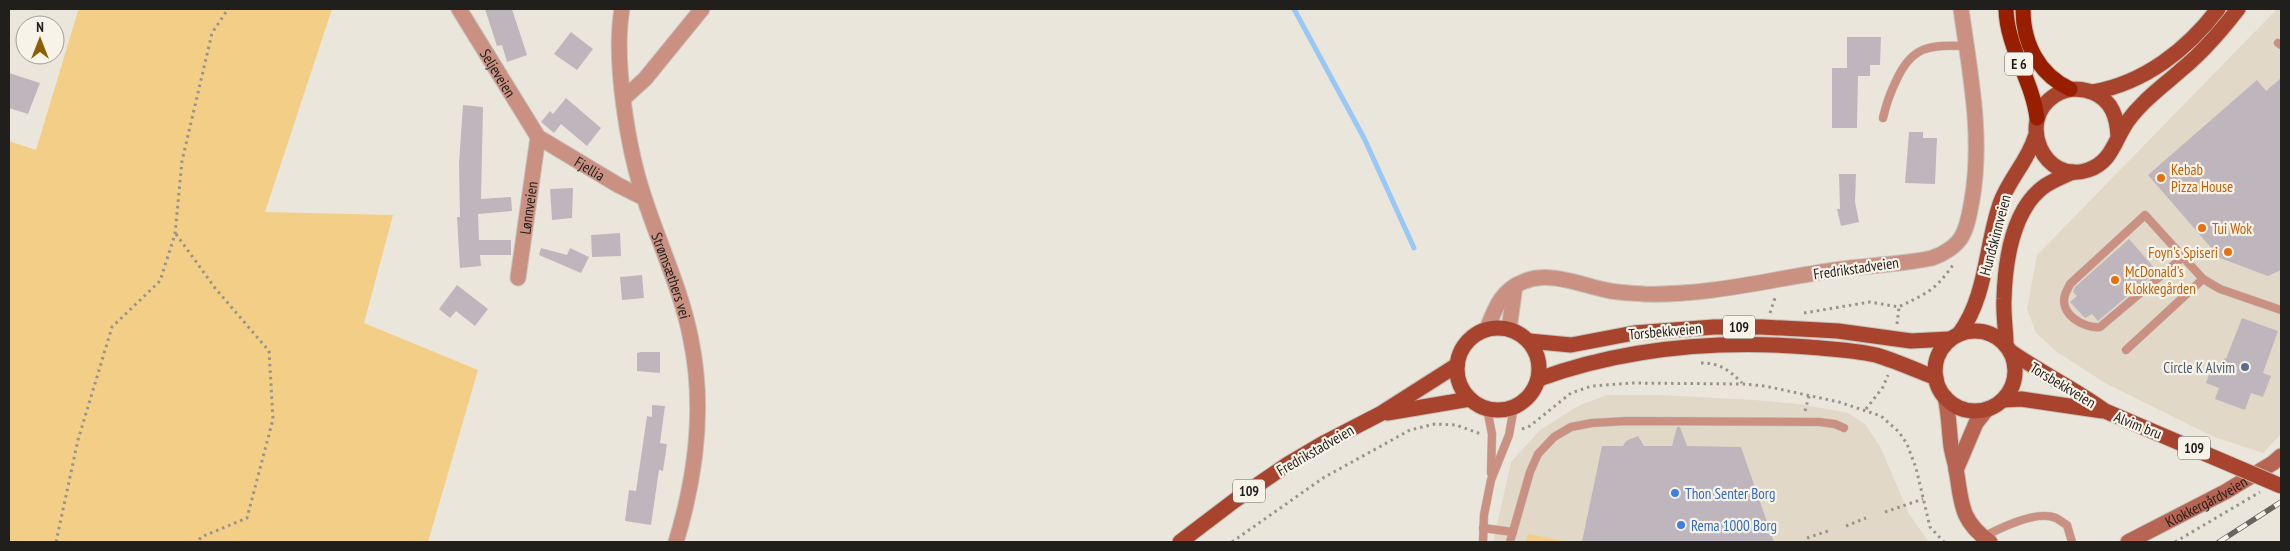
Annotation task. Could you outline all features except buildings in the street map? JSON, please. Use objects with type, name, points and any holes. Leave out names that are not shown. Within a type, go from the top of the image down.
[{"type":"highway","name":"E 6","points":[[2006,9],[2010,41],[2032,90],[2037,118]]},
{"type":"highway","name":"E 6","points":[[2023,9],[2025,32],[2036,60],[2059,84],[2070,89]]},
{"type":"main road","points":[[2218,9],[2185,45],[2164,62],[2128,83],[2112,89],[2093,92],[2070,89],[2049,99],[2037,118],[2035,137],[2040,150],[2048,161],[2061,169],[2073,172],[2087,171],[2103,163],[2112,152],[2118,136],[2143,103],[2199,54],[2238,9]]},
{"type":"main road","points":[[2093,92],[2104,99],[2113,110],[2117,121],[2118,136]]},
{"type":"main road","name":"Hundskinnveien","points":[[1955,337],[1970,319],[1978,297],[2000,203],[2013,177],[2032,148],[2035,137]]},
{"type":"main road","name":"Hundskinnveien","points":[[2008,348],[2004,300],[2015,230],[2024,210],[2042,189],[2073,172]]},
{"type":"main road","name":"Torsbekkveien","points":[[1529,341],[1571,344],[1634,333],[1714,327],[1838,331],[1911,341],[1955,337]]},
{"type":"main road","points":[[1509,329],[1487,329],[1476,334],[1467,342],[1460,353],[1457,365],[1458,378],[1462,389],[1470,399],[1487,409],[1501,411],[1514,408],[1526,401],[1534,391],[1539,378],[1540,365],[1536,352],[1529,341]]},
{"type":"main road","name":"109","points":[[1509,329],[1529,341]]},
{"type":"main road","name":"109","points":[[1955,337],[1971,331],[1984,332],[1996,337],[2008,348]]},
{"type":"main road","points":[[1955,337],[1938,357],[1936,378],[1945,397],[1954,404],[1964,409],[1987,409]]},
{"type":"main road","name":"Torsbekkveien","points":[[1539,378],[1574,366],[1639,352],[1742,345],[1814,348],[1874,355],[1936,378]]},
{"type":"main road","points":[[2003,400],[2014,380],[2015,370],[2008,348]]},
{"type":"main road","name":"Torsbekkveien","points":[[2008,348],[2056,382],[2082,394],[2105,411]]},
{"type":"main road","name":"Fredrikstadveien","points":[[1180,542],[1234,501],[1288,464],[1380,414],[1457,365]]},
{"type":"main road","name":"Fredrikstadveien","points":[[1380,414],[1470,399]]},
{"type":"main road","name":"Torsbekkveien","points":[[2003,400],[2021,399],[2105,411]]},
{"type":"main road","name":"109","points":[[1987,409],[2003,400]]},
{"type":"main road","name":"Alvim bru","points":[[2105,411],[2281,486]]},
{"type":"street","name":"Seljeveien","points":[[459,9],[538,136]]},
{"type":"street","name":"Strømsæthers vei","points":[[622,9],[620,59],[628,130],[644,198],[679,296],[691,340],[697,383],[697,444],[691,483],[676,542]]},
{"type":"street","points":[[624,98],[646,79],[702,9]]},
{"type":"street","points":[[1953,247],[1962,236],[1970,212],[1976,180],[1978,130],[1961,9]]},
{"type":"street","name":"Fjellia","points":[[538,136],[618,185],[644,198]]},
{"type":"street","name":"Lønnveien","points":[[518,278],[538,136]]},
{"type":"street","name":"Fredrikstadveien","points":[[1487,329],[1497,303],[1524,280],[1552,278],[1609,291],[1644,294],[1702,291],[1834,270],[1934,258],[1953,247]]},
{"type":"street","points":[[1509,329],[1515,286]]},
{"type":"street","points":[[1945,397],[1950,420],[1951,447],[1956,470],[1958,494],[1965,514],[1987,540]]},
{"type":"street","points":[[1956,470],[1976,423],[1987,409]]},
{"type":"street","name":"Klokkergårdveien","points":[[2128,542],[2225,492],[2273,463],[2281,456]]},
{"type":"lane","points":[[1883,118],[1887,101],[1908,59],[1918,51],[1942,46],[1966,46]]},
{"type":"lane","points":[[2183,257],[2100,327],[2092,328],[2080,324],[2066,310],[2064,295],[2070,284],[2144,216],[2183,257],[2203,279],[2220,289],[2281,310]]},
{"type":"lane","points":[[2126,350],[2203,279]]},
{"type":"lane","points":[[1491,480],[1509,434],[1514,408]]},
{"type":"lane","points":[[1482,542],[1491,480],[1492,434],[1487,409]]},
{"type":"lane","points":[[1510,542],[1530,472],[1538,454],[1554,438],[1571,427],[1592,423],[1627,421],[1803,422],[1835,424],[1844,428]]},
{"type":"lane","points":[[1987,540],[2000,528],[2038,517],[2046,517],[2056,518],[2067,525],[2072,542]]},
{"type":"lane","points":[[1483,528],[1512,532]]},
{"type":"path","points":[[56,542],[78,440],[112,327],[160,281],[176,234],[182,161],[212,33],[228,9]]},
{"type":"path","points":[[176,234],[215,288],[269,351],[273,419],[247,518],[201,537],[198,542]]},
{"type":"path","points":[[1798,314],[1870,302],[1899,307],[1911,299],[1926,294],[1942,280],[1954,264],[1958,254],[1953,247]]},
{"type":"path","points":[[1897,327],[1899,307]]},
{"type":"path","points":[[1761,314],[1780,314]]},
{"type":"path","points":[[1694,364],[1713,363],[1722,366],[1743,384]]},
{"type":"path","points":[[1866,409],[1883,387],[1888,375]]},
{"type":"path","points":[[2175,542],[2262,490]]},
{"type":"path","points":[[1885,512],[1923,499]]},
{"type":"path","points":[[1846,526],[1866,518]]},
{"type":"path","points":[[1807,538],[1828,531]]},
{"type":"shaded area","points":[[81,9],[332,9],[265,212],[393,215],[364,323],[478,370],[428,542],[9,542],[9,141],[36,150],[62,65],[65,65],[65,54],[78,11]]},
{"type":"shaded area","points":[[2277,9],[2281,9],[2281,434],[2263,453],[2214,437],[2105,383],[2057,352],[2036,333],[2027,309],[2037,255]]},
{"type":"shaded area","points":[[1607,395],[1662,395],[1754,400],[1799,404],[1848,413],[1865,424],[1881,448],[1909,514],[1929,542],[1493,542],[1511,462],[1540,430],[1578,406]]},
{"type":"shaded area","points":[[1528,534],[1564,541],[1564,542],[1526,542]]},
{"type":"waterway","points":[[1294,9],[1364,138],[1414,248]]},
{"type":"railway","points":[[2219,542],[2281,502]]},
{"type":"place","name":"Kebab Pizza House","points":[[2161,178]]},
{"type":"place","name":"Tui Wok","points":[[2202,228]]},
{"type":"place","name":"Foyn's Spiseri","points":[[2228,252]]},
{"type":"place","name":"McDonald's Klokkegården","points":[[2115,280]]},
{"type":"place","name":"Circle K Alvim","points":[[2245,367]]},
{"type":"place","name":"Thon Senter Borg","points":[[1675,493]]},
{"type":"place","name":"Rema 1000 Borg","points":[[1681,525]]}]
